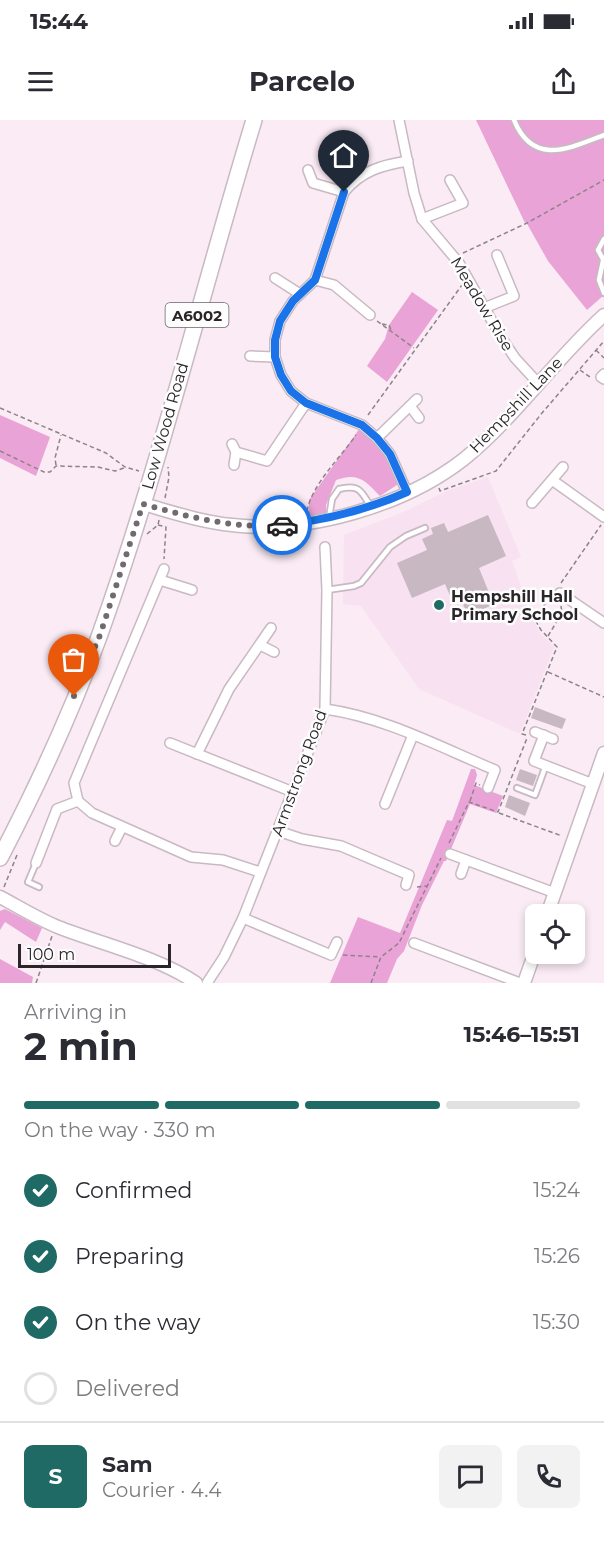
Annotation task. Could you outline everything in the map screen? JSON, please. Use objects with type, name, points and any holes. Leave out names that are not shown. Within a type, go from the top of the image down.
[{"type":"main road","name":"Low Wood Road","points":[[0,858],[58,737],[100,635],[143,504],[254,120]]},
{"type":"street","name":"Meadow Rise","points":[[399,120],[422,219],[454,257],[515,358],[538,383]]},
{"type":"street","points":[[407,492],[390,454],[377,438],[362,425],[306,403],[291,391],[281,375],[275,357],[275,340],[280,321],[300,294],[315,280],[344,192],[352,182],[367,171],[385,164],[408,161]]},
{"type":"street","points":[[308,170],[313,183],[344,192]]},
{"type":"street","points":[[422,219],[463,203],[450,180]]},
{"type":"street","points":[[484,308],[514,296],[497,255]]},
{"type":"street","points":[[275,278],[300,294]]},
{"type":"street","points":[[315,280],[334,285],[370,315]]},
{"type":"street","name":"Hempshill Lane","points":[[143,504],[202,520],[233,525],[267,526],[329,518],[370,507],[407,492],[434,480],[465,458],[513,412],[582,335],[604,315]]},
{"type":"street","points":[[249,356],[275,357]]},
{"type":"street","points":[[234,465],[234,448],[267,461],[306,403]]},
{"type":"street","points":[[377,438],[413,403],[419,418]]},
{"type":"street","points":[[532,503],[563,467]]},
{"type":"street","points":[[552,480],[604,517]]},
{"type":"street","name":"Armstrong Road","points":[[207,983],[224,957],[243,918],[325,709],[327,590],[325,547]]},
{"type":"street","points":[[164,569],[74,783],[78,801],[92,813],[191,857],[223,860],[260,872]]},
{"type":"street","points":[[160,580],[192,590]]},
{"type":"street","points":[[562,599],[604,623]]},
{"type":"street","points":[[197,754],[229,689],[272,628]]},
{"type":"street","points":[[260,645],[274,652]]},
{"type":"street","points":[[325,709],[347,712],[413,735],[495,770],[488,788]]},
{"type":"street","points":[[385,804],[413,735]]},
{"type":"street","points":[[544,735],[534,761],[593,784]]},
{"type":"street","points":[[170,743],[293,792]]},
{"type":"street","points":[[551,904],[604,753]]},
{"type":"street","points":[[36,863],[57,808],[78,801]]},
{"type":"street","points":[[115,841],[122,827]]},
{"type":"street","points":[[278,831],[341,846],[410,875],[406,885]]},
{"type":"street","points":[[450,854],[555,893]]},
{"type":"street","points":[[461,874],[466,860]]},
{"type":"street","points":[[0,897],[56,926],[155,963],[196,983]]},
{"type":"street","points":[[243,918],[331,955],[337,942]]},
{"type":"street","points":[[414,943],[522,983],[530,964]]},
{"type":"street","points":[[423,959],[427,949]]},
{"type":"lane","points":[[514,120],[519,132],[528,140],[548,150],[568,149],[604,135]]},
{"type":"lane","points":[[604,239],[598,250],[604,261],[599,280],[604,293]]},
{"type":"lane","points":[[329,518],[332,500],[339,489],[353,486],[358,488],[370,507]]},
{"type":"lane","points":[[327,590],[361,583],[390,547],[406,536],[425,528]]},
{"type":"lane","points":[[517,788],[536,795],[546,765]]},
{"type":"lane","points":[[36,863],[28,882],[39,887]]},
{"type":"path","points":[[454,257],[527,223],[604,180]]},
{"type":"path","points":[[308,522],[309,500],[468,278]]},
{"type":"path","points":[[370,315],[415,349]]},
{"type":"path","points":[[434,480],[440,491],[496,471],[604,341]]},
{"type":"path","points":[[595,350],[604,358]]},
{"type":"path","points":[[579,369],[593,380],[603,377]]},
{"type":"path","points":[[0,408],[106,453],[124,467],[139,472]]},
{"type":"path","points":[[56,466],[55,459],[61,434]]},
{"type":"path","points":[[0,451],[44,472],[50,472],[56,466],[98,467],[115,471],[124,467]]},
{"type":"path","points":[[162,509],[169,477],[169,459]]},
{"type":"path","points":[[547,637],[562,613],[562,599],[556,590],[604,522]]},
{"type":"path","points":[[158,525],[166,527],[164,569]]},
{"type":"path","points":[[547,671],[604,697]]},
{"type":"path","points":[[498,812],[573,841]]},
{"type":"path","points":[[406,885],[428,886]]},
{"type":"path","points":[[36,983],[56,926]]},
{"type":"path","points":[[331,955],[381,957]]},
{"type":"shaded area","points":[[476,120],[604,120],[604,295],[587,310],[548,261],[525,223]]},
{"type":"shaded area","points":[[412,292],[438,310],[387,382],[367,366],[385,339],[389,325]]},
{"type":"shaded area","points":[[0,415],[50,437],[36,476],[0,458]]},
{"type":"shaded area","points":[[362,425],[377,438],[400,483],[380,496],[361,479],[350,477],[336,480],[326,505],[326,516],[308,522],[309,500]]},
{"type":"shaded area","name":"Hempshill Hall Primary School","points":[[488,477],[521,557],[512,561],[531,616],[540,633],[554,647],[520,734],[419,689],[361,606],[343,604],[344,535],[401,513],[449,490]]},
{"type":"shaded area","points":[[471,769],[475,769],[477,775],[474,785],[503,796],[496,813],[470,804],[446,861],[422,905],[404,951],[397,959],[387,983],[330,983],[358,917],[400,933],[447,820],[452,821]]},
{"type":"shaded area","points":[[5,909],[42,928],[36,942],[5,922],[0,930],[0,911]]},
{"type":"shaded area","points":[[0,959],[33,977],[32,983],[0,983]]},
{"type":"building","points":[[488,515],[506,556],[479,568],[492,605],[468,616],[461,599],[456,601],[454,597],[451,598],[445,584],[412,598],[397,563],[427,550],[422,539],[433,534],[431,528],[444,523],[448,532]]},
{"type":"building","points":[[535,707],[566,719],[562,729],[531,718]]},
{"type":"building","points":[[520,769],[537,775],[533,786],[516,780]]},
{"type":"building","points":[[509,795],[530,803],[525,816],[505,807]]},
{"type":"way so far","points":[[74,696],[100,635],[143,504],[202,520],[233,525],[282,525]]},
{"type":"place","name":"Hempshill Hall Primary School","points":[[439,605]]},
{"type":"route","points":[[282,525],[355,512],[407,492],[390,454],[377,438],[362,425],[306,403],[291,391],[281,375],[275,357],[275,340],[280,321],[293,301],[315,280],[344,192]]}]
